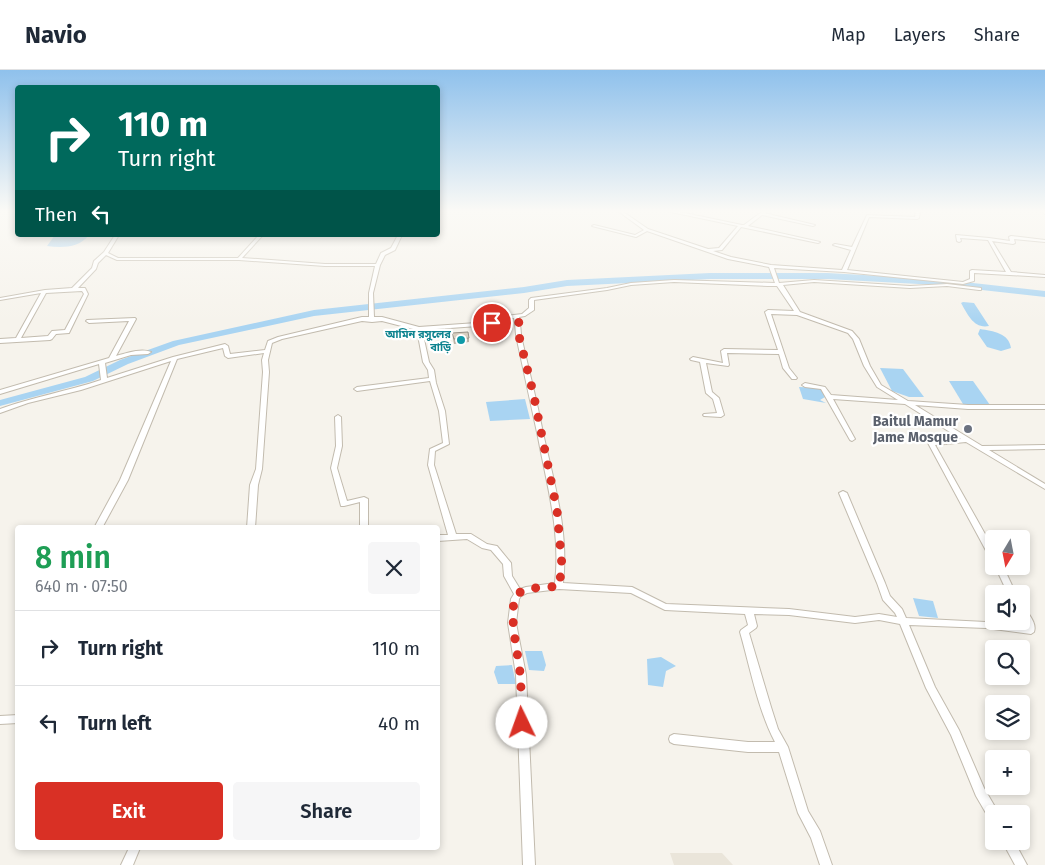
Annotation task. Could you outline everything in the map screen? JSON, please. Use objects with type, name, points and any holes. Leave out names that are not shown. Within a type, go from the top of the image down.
[{"type":"street","points":[[73,290],[109,248]]},
{"type":"street","points":[[239,259],[249,248]]},
{"type":"street","points":[[372,320],[371,293],[378,265],[383,254],[393,248]]},
{"type":"street","points":[[700,248],[730,258],[771,266],[968,283],[973,277],[972,271],[1045,276]]},
{"type":"street","points":[[706,250],[719,248]]},
{"type":"street","points":[[844,271],[854,249],[850,248]]},
{"type":"street","points":[[994,248],[1009,273]]},
{"type":"street","points":[[106,253],[117,259],[239,259],[325,266],[378,265]]},
{"type":"street","points":[[771,266],[777,283],[781,286],[798,313]]},
{"type":"street","points":[[251,525],[254,485],[260,453],[266,372],[265,360],[270,342],[280,338],[362,319],[382,319],[419,329],[477,326],[492,323],[501,318],[524,315],[532,309],[531,300],[533,298],[607,289],[624,285],[674,281],[758,284],[814,281],[910,287],[947,285],[978,289]]},
{"type":"street","points":[[0,299],[45,291],[83,289],[86,294],[67,332],[54,332],[50,338],[0,341]]},
{"type":"street","points":[[18,339],[45,291]]},
{"type":"street","points":[[794,378],[786,368],[768,312],[798,313],[850,332],[856,339],[867,366],[879,386],[1045,487]]},
{"type":"street","points":[[516,316],[519,323],[519,336],[532,384],[557,510],[562,566],[559,586]]},
{"type":"street","points":[[89,321],[134,319],[112,358]]},
{"type":"street","points":[[419,329],[442,412],[446,444],[432,450],[431,465],[453,537]]},
{"type":"street","points":[[0,411],[26,402],[79,389],[103,377],[225,346],[228,356],[267,351]]},
{"type":"street","points":[[693,358],[726,365],[724,351],[781,352]]},
{"type":"street","points":[[0,392],[102,364],[112,358],[131,353],[148,352]]},
{"type":"street","points":[[100,525],[124,480],[175,358]]},
{"type":"street","points":[[703,361],[709,393],[716,398],[721,415],[706,415]]},
{"type":"street","points":[[102,364],[103,377]]},
{"type":"street","points":[[357,389],[432,379]]},
{"type":"street","points":[[805,385],[823,388],[834,403],[852,440]]},
{"type":"street","points":[[830,397],[968,407],[1045,407]]},
{"type":"street","points":[[338,418],[339,446],[334,468],[344,504],[364,499],[364,525]]},
{"type":"street","points":[[967,440],[931,443],[985,542]]},
{"type":"street","points":[[980,448],[1045,447]]},
{"type":"street","points":[[843,493],[886,598],[899,611],[931,688],[955,733],[980,792],[988,805]]},
{"type":"street","points":[[440,538],[468,536],[501,554],[507,563],[508,576],[518,594]]},
{"type":"street","points":[[529,865],[520,675],[512,623],[515,599],[518,594],[526,590],[559,586],[632,590],[665,607],[789,612],[855,620],[879,617],[902,621],[985,625]]},
{"type":"street","points":[[749,610],[753,626],[744,632],[766,707],[774,730],[783,747],[803,813],[816,835],[826,865]]},
{"type":"street","points":[[0,720],[15,719]]},
{"type":"street","points":[[674,739],[748,747],[783,747]]},
{"type":"street","points":[[127,865],[133,850]]},
{"type":"street","points":[[1013,850],[1021,865]]},
{"type":"shaded area","points":[[670,853],[722,853],[733,865],[674,865]]},
{"type":"water","points":[[961,303],[974,303],[989,326],[975,323],[966,312]]},
{"type":"water","points":[[980,329],[1004,336],[1010,343],[1011,348],[1001,351],[987,347],[978,334]]},
{"type":"water","points":[[880,368],[903,369],[924,397],[909,397],[892,391]]},
{"type":"water","points":[[949,381],[973,381],[990,405],[963,404]]},
{"type":"water","points":[[799,387],[821,388],[825,397],[820,400],[826,403],[803,399]]},
{"type":"water","points":[[525,399],[530,419],[490,421],[486,402]]},
{"type":"water","points":[[913,598],[933,601],[938,618],[919,616]]},
{"type":"water","points":[[525,651],[542,651],[546,665],[544,671],[529,670]]},
{"type":"water","points":[[661,657],[676,666],[666,671],[663,687],[648,685],[647,659]]},
{"type":"water","points":[[512,665],[516,684],[498,684],[494,672],[496,666]]},
{"type":"building","points":[[468,332],[469,338],[454,339],[452,333]]},
{"type":"waterway","points":[[0,403],[89,379],[124,362],[176,343],[314,313],[524,290],[567,283],[710,276],[827,276],[937,282],[1045,294]]},
{"type":"place","name":"আমিন রসুলের বাড়ি","points":[[461,340]]},
{"type":"place","name":"Baitul Mamur Jame Mosque","points":[[968,429]]},
{"type":"route","points":[[492,323],[501,318],[516,316],[519,323],[519,336],[530,376],[557,510],[562,566],[559,586],[526,590],[518,594],[515,599],[512,623],[520,675],[522,723]]}]
